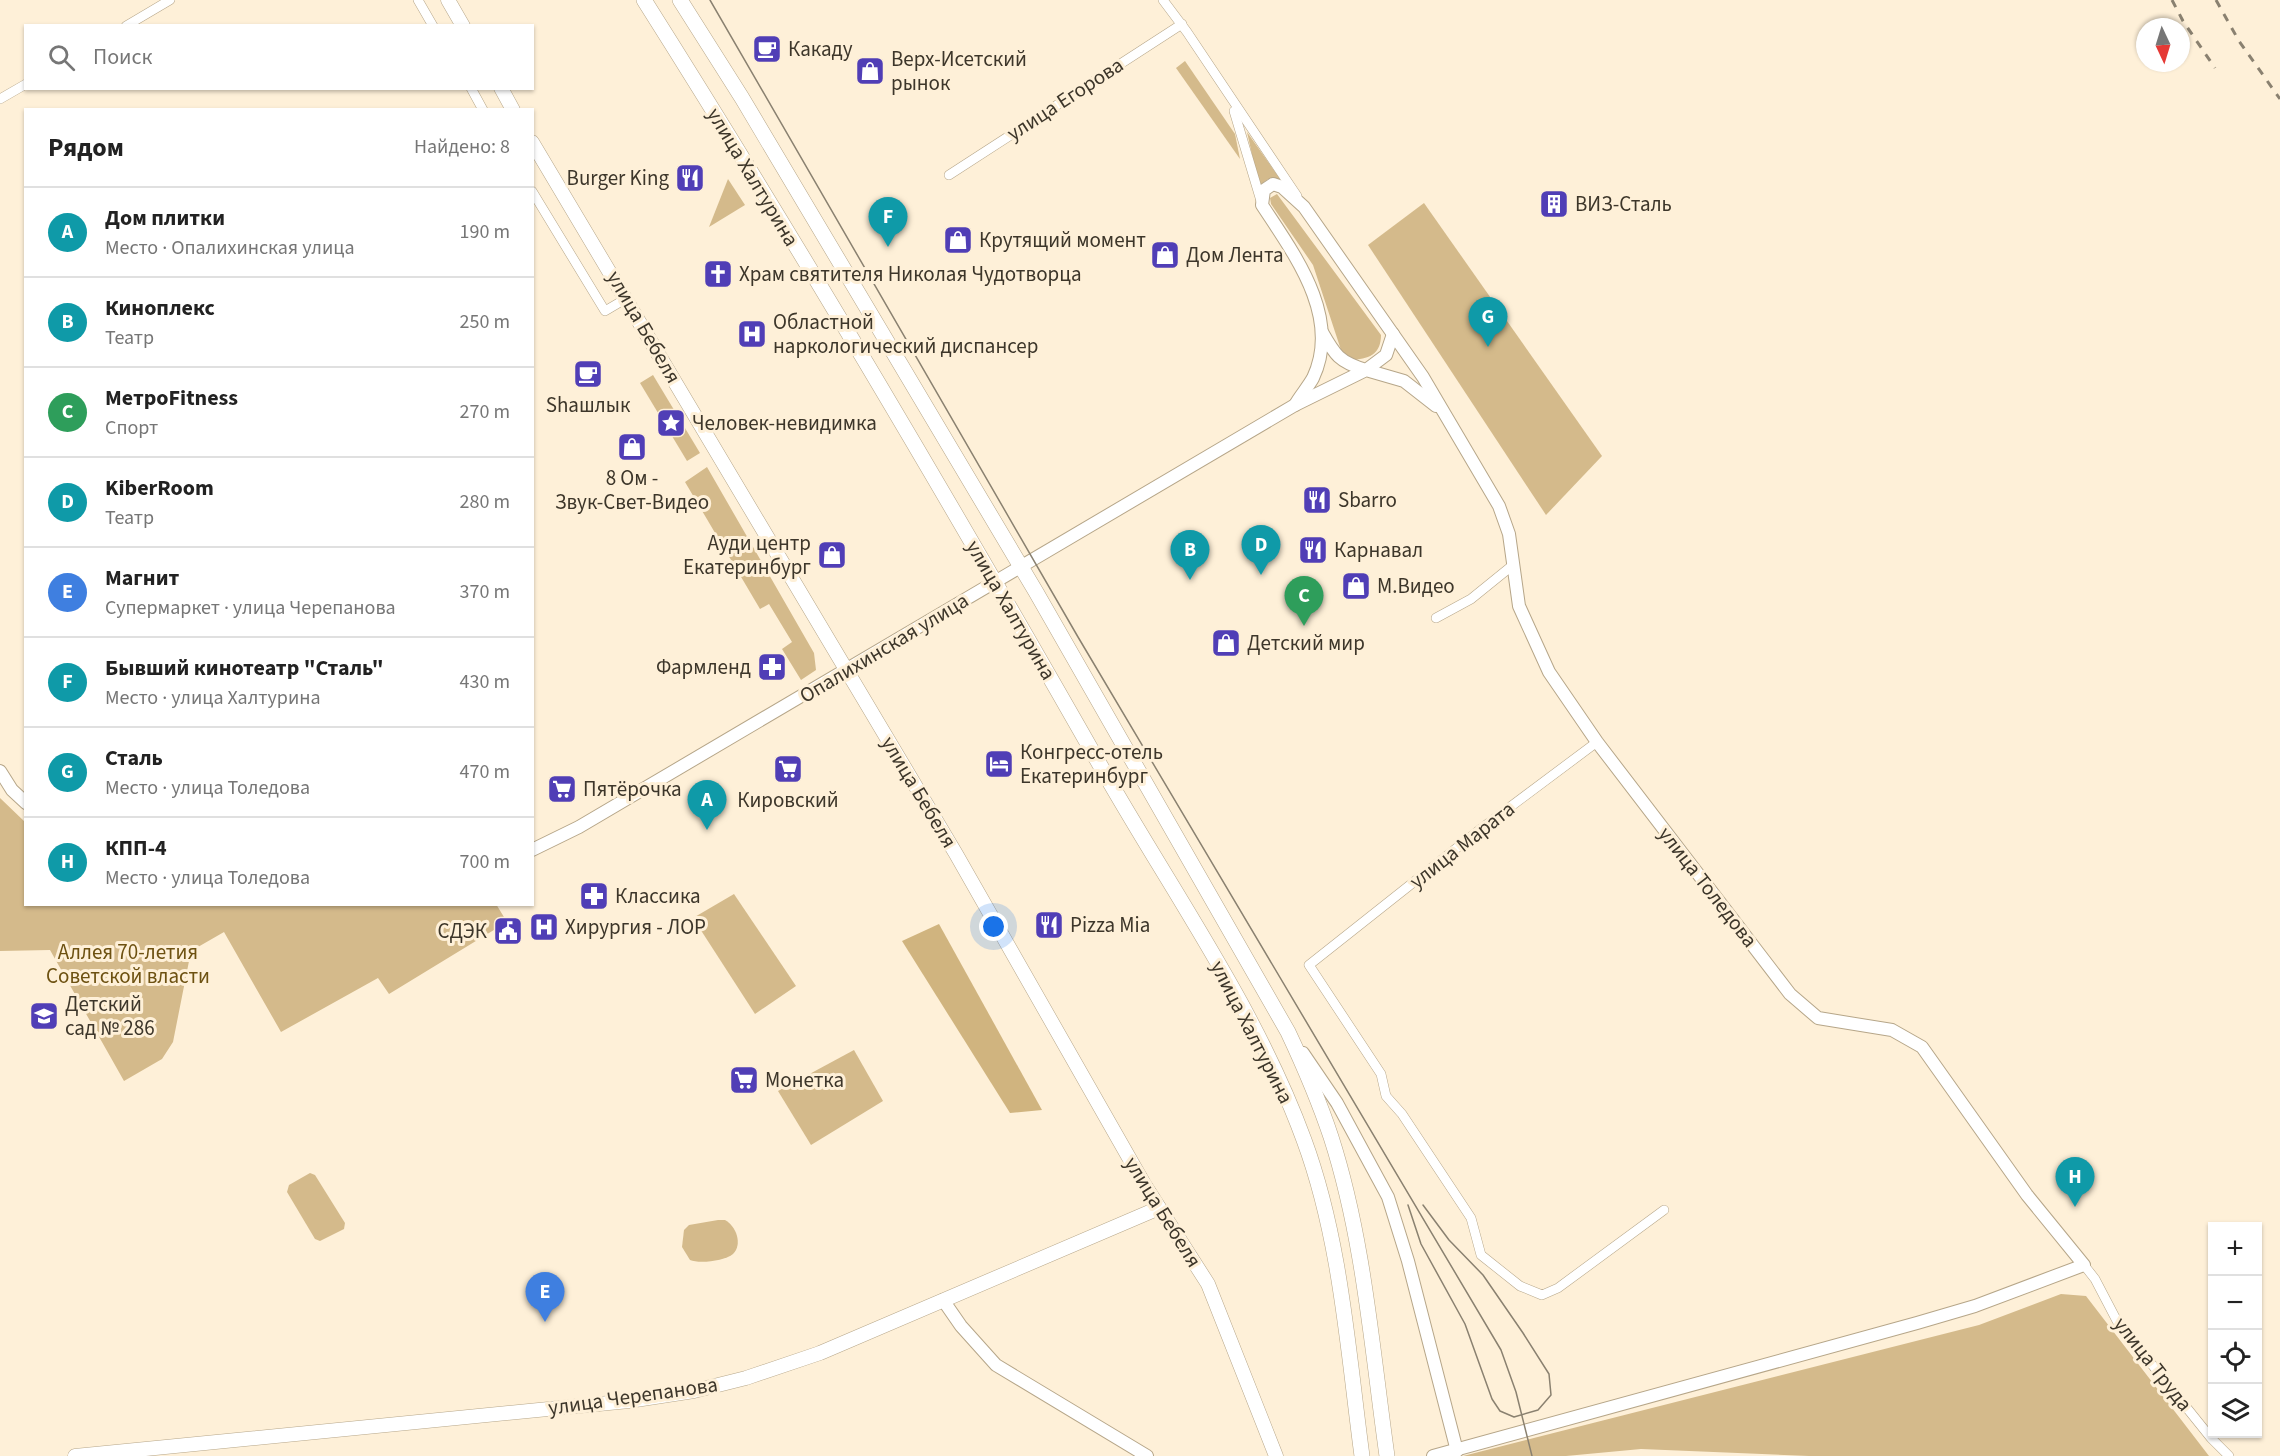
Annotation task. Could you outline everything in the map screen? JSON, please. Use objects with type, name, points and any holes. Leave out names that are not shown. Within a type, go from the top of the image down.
[{"type":"main road","points":[[448,0],[462,24]]},
{"type":"main road","name":"улица Халтурина","points":[[644,0],[711,105],[996,581],[1262,1043],[1305,1143],[1331,1241],[1362,1456]]},
{"type":"main road","name":"улица Халтурина","points":[[680,0],[742,98],[1020,567],[1288,1032],[1311,1082],[1331,1137],[1355,1238],[1387,1456]]},
{"type":"main road","points":[[502,90],[512,108]]},
{"type":"main road","name":"улица Бебеля","points":[[534,144],[847,670],[1159,1208],[1208,1284],[1276,1456]]},
{"type":"main road","name":"улица Черепанова","points":[[75,1456],[629,1401],[694,1391],[746,1378],[820,1353],[1159,1208]]},
{"type":"street","points":[[129,24],[170,0]]},
{"type":"street","points":[[418,0],[432,24]]},
{"type":"street","points":[[1162,0],[1182,24],[1232,103],[1304,207]]},
{"type":"street","name":"улица Егорова","points":[[949,175],[1182,24]]},
{"type":"street","points":[[0,99],[24,85]]},
{"type":"street","points":[[472,90],[482,108]]},
{"type":"street","points":[[1232,103],[1262,205],[1314,292],[1322,332],[1320,355],[1312,378],[1295,405]]},
{"type":"street","name":"улица Толедова","points":[[1262,205],[1264,190],[1273,184],[1281,187],[1304,207],[1423,377],[1499,506],[1509,534],[1519,606],[1549,672],[1597,742],[1790,994],[1818,1018],[1892,1030],[1922,1047],[2027,1195],[2084,1265]]},
{"type":"street","points":[[534,194],[605,311],[627,298]]},
{"type":"street","points":[[1322,332],[1337,358],[1350,366],[1391,375],[1404,381],[1442,410]]},
{"type":"street","name":"Опалихинская улица","points":[[534,849],[579,827],[1295,405],[1366,370],[1386,355],[1393,334]]},
{"type":"street","points":[[1436,618],[1471,599],[1513,565]]},
{"type":"street","name":"улица Марата","points":[[1597,742],[1482,828],[1309,965],[1381,1074],[1386,1096],[1402,1114],[1471,1218],[1481,1255],[1520,1286],[1542,1295],[1558,1288],[1664,1210]]},
{"type":"street","points":[[0,771],[12,790],[24,801]]},
{"type":"street","points":[[1288,1032],[1337,1103],[1388,1197],[1408,1261],[1457,1451]]},
{"type":"street","points":[[1433,1456],[1975,1306],[2084,1265]]},
{"type":"street","name":"улица Труда","points":[[2084,1265],[2095,1279],[2117,1321],[2211,1438],[2229,1456]]},
{"type":"street","points":[[943,1300],[961,1326],[996,1365],[1147,1456]]},
{"type":"green space","points":[[1185,61],[1235,134],[1240,159],[1176,68]]},
{"type":"green space","points":[[1247,132],[1280,179],[1268,179],[1259,186]]},
{"type":"green space","points":[[728,179],[745,205],[709,227]]},
{"type":"green space","points":[[1277,194],[1381,335],[1379,347],[1372,355],[1351,360],[1342,353],[1313,265],[1271,204],[1270,198]]},
{"type":"green space","points":[[1424,203],[1602,456],[1546,515],[1368,245]]},
{"type":"green space","points":[[653,375],[700,453],[687,461],[640,383]]},
{"type":"green space","points":[[707,467],[814,653],[816,670],[801,680],[782,649],[792,642],[769,604],[760,609],[685,482]]},
{"type":"green space","name":"Аллея 70-летия Советской власти","points":[[0,798],[24,821],[24,906],[497,906],[507,922],[389,994],[378,978],[281,1032],[224,932],[191,951],[173,1042],[162,1059],[124,1081],[50,950],[0,951]]},
{"type":"green space","points":[[734,894],[796,986],[755,1014],[693,918]]},
{"type":"green space","points":[[854,1050],[883,1101],[811,1145],[778,1091]]},
{"type":"green space","points":[[310,1173],[315,1175],[345,1223],[344,1229],[320,1241],[315,1239],[287,1192],[289,1185]]},
{"type":"green space","points":[[725,1220],[735,1231],[738,1240],[736,1250],[733,1254],[718,1260],[699,1262],[690,1260],[682,1247],[684,1230],[689,1225]]},
{"type":"green space","points":[[2061,1294],[2086,1296],[2209,1456],[1809,1456],[1641,1449],[1566,1456],[1463,1456],[1979,1325]]},
{"type":"shaded area","points":[[939,924],[1042,1110],[1010,1113],[902,941]]},
{"type":"tram line","points":[[710,0],[1078,637],[1501,1350],[1516,1392],[1532,1456]]},
{"type":"tram line","points":[[1408,1205],[1421,1244],[1465,1324],[1492,1399],[1500,1411],[1514,1417],[1538,1410],[1551,1395],[1549,1374],[1483,1275],[1449,1240],[1423,1205]]},
{"type":"railway","points":[[2172,0],[2183,21],[2215,68]]},
{"type":"railway","points":[[2216,0],[2239,41],[2280,99]]},
{"type":"place","name":"Какаду","points":[[767,49]]},
{"type":"place","name":"Верх-Исетский рынок","points":[[870,71]]},
{"type":"place","name":"Burger King","points":[[690,178]]},
{"type":"place","name":"ВИЗ-Сталь","points":[[1554,204]]},
{"type":"place","name":"Крутящий момент","points":[[958,240]]},
{"type":"place","name":"Бывший кинотеатр \"Сталь\"","points":[[888,247]]},
{"type":"place","name":"Дом Лента","points":[[1165,255]]},
{"type":"place","name":"Храм святителя Николая Чудотворца","points":[[718,274]]},
{"type":"place","name":"Областной наркологический диспансер","points":[[752,334]]},
{"type":"place","name":"Сталь","points":[[1488,347]]},
{"type":"place","name":"Shашлык","points":[[588,374]]},
{"type":"place","name":"Человек-невидимка","points":[[671,423]]},
{"type":"place","name":"8 Ом - Звук-Свет-Видео","points":[[632,447]]},
{"type":"place","name":"Sbarro","points":[[1317,500]]},
{"type":"place","name":"Карнавал","points":[[1313,550]]},
{"type":"place","name":"Ауди центр Екатеринбург","points":[[832,555]]},
{"type":"place","name":"KiberRoom","points":[[1261,575]]},
{"type":"place","name":"Киноплекс","points":[[1190,580]]},
{"type":"place","name":"М.Видео","points":[[1356,586]]},
{"type":"place","name":"МетроFitness","points":[[1304,626]]},
{"type":"place","name":"Детский мир","points":[[1226,643]]},
{"type":"place","name":"Фармленд","points":[[772,667]]},
{"type":"place","name":"Конгресс-отель Екатеринбург","points":[[999,764]]},
{"type":"place","name":"Кировский","points":[[788,769]]},
{"type":"place","name":"Пятёрочка","points":[[562,789]]},
{"type":"place","name":"Дом плитки","points":[[707,830]]},
{"type":"place","name":"Классика","points":[[594,896]]},
{"type":"place","name":"Pizza Mia","points":[[1049,925]]},
{"type":"place","name":"Хирургия - ЛОР","points":[[544,927]]},
{"type":"place","name":"СДЭК","points":[[508,931]]},
{"type":"place","name":"Детский сад № 286","points":[[44,1016]]},
{"type":"place","name":"Монетка","points":[[744,1080]]},
{"type":"place","name":"КПП-4","points":[[2075,1207]]},
{"type":"place","name":"Магнит","points":[[545,1322]]}]
